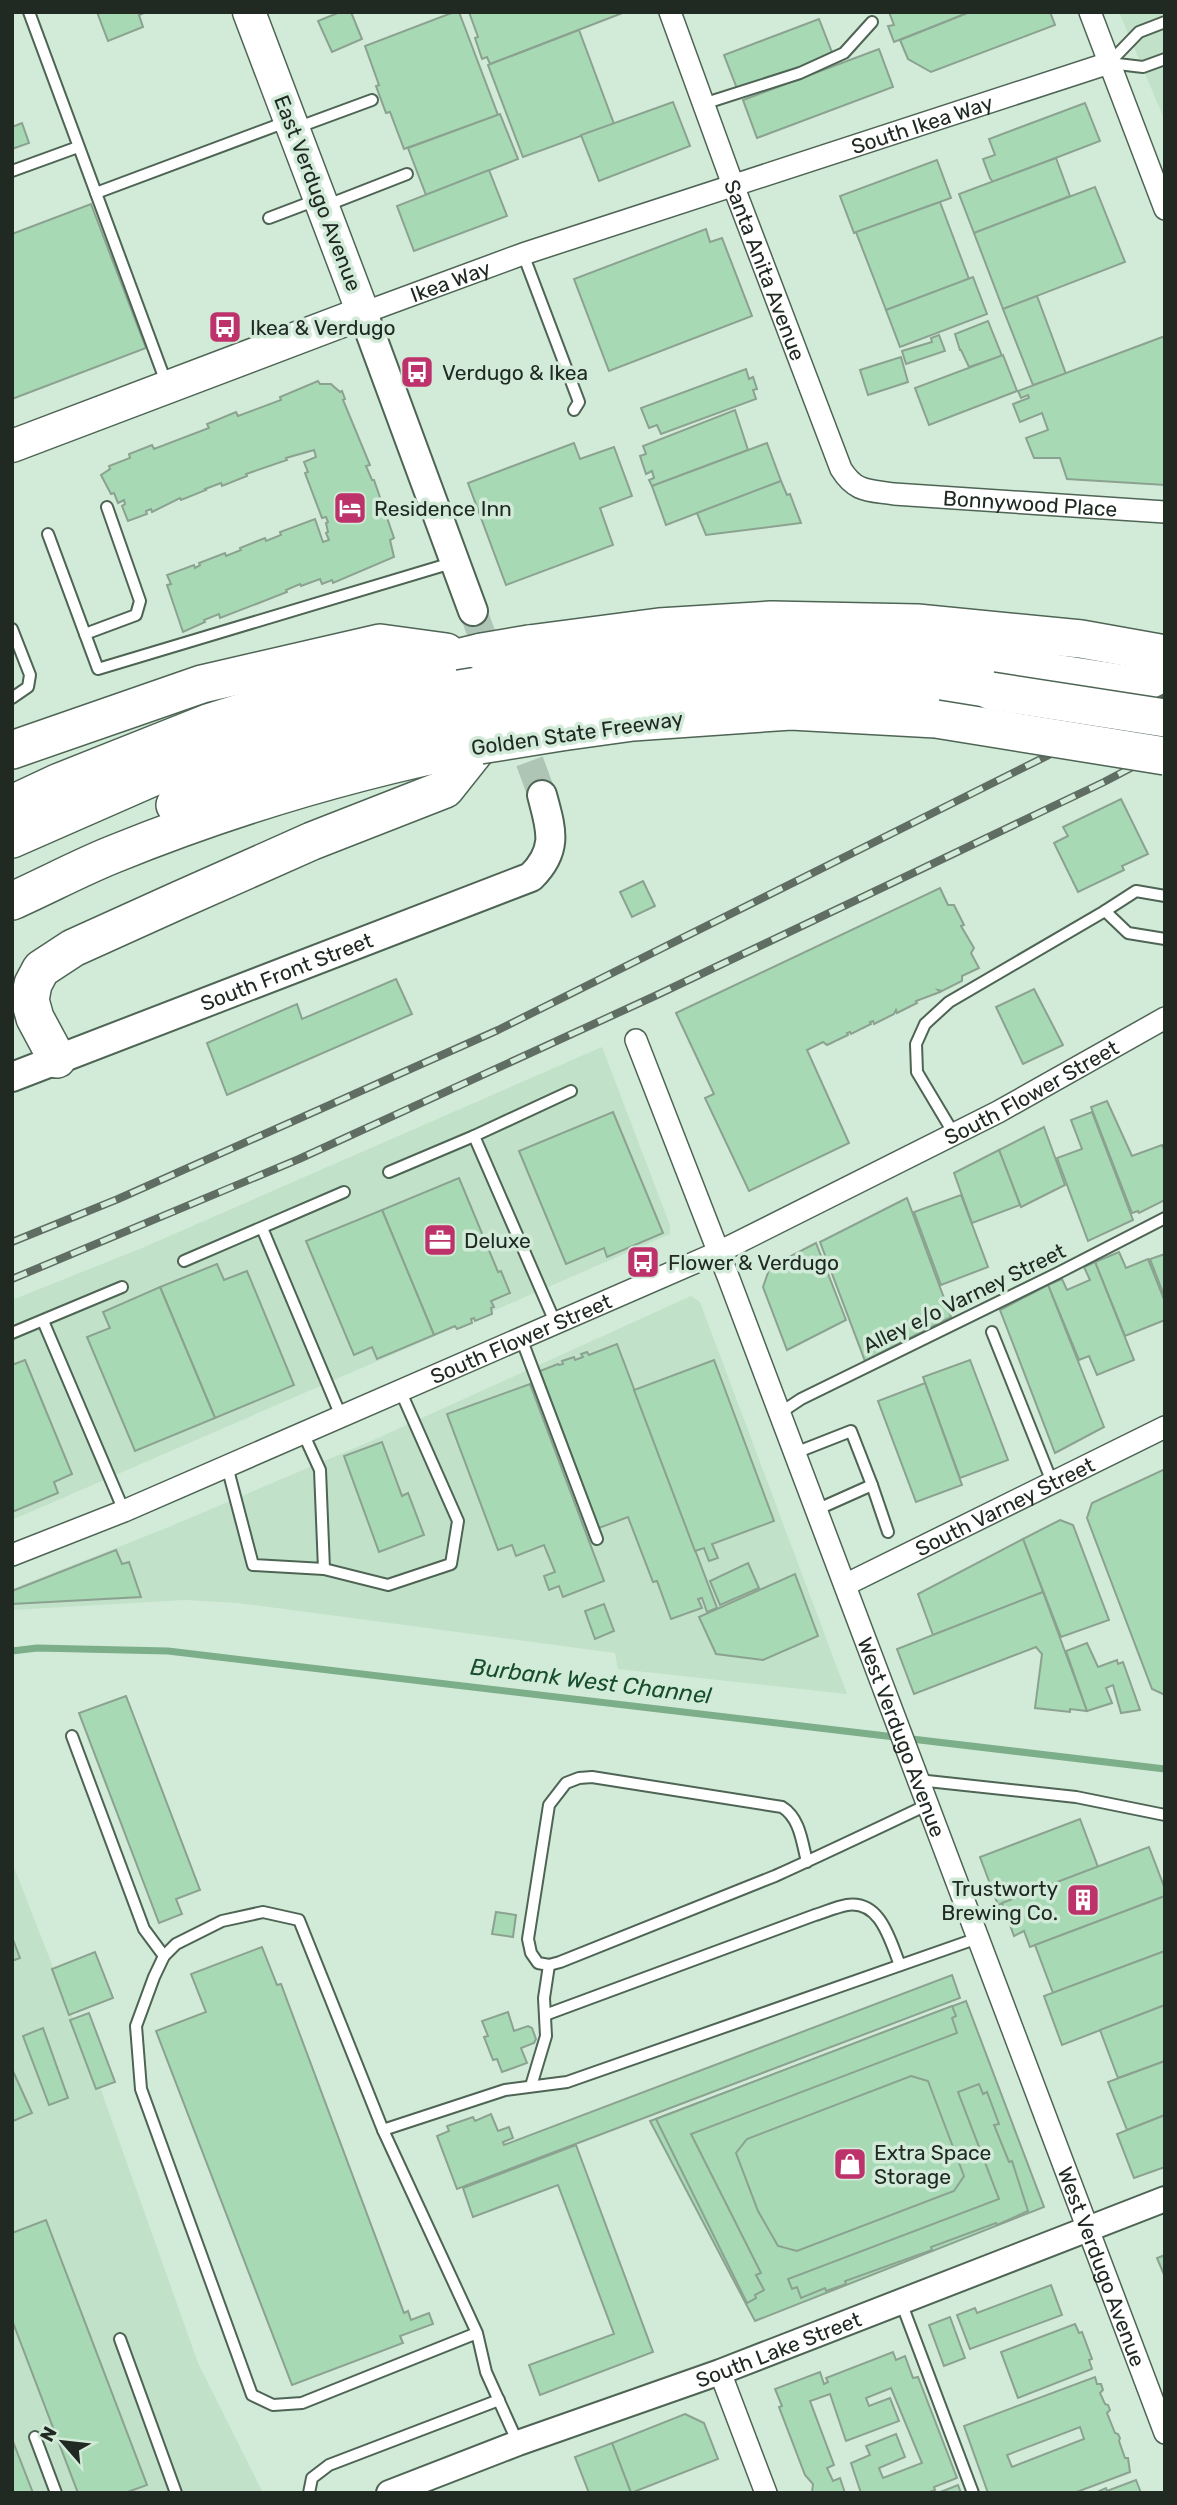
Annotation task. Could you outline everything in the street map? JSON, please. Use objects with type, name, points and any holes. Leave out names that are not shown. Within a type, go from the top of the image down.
[{"type":"highway","name":"Golden State Freeway","points":[[12,901],[112,855],[227,811],[328,781],[461,687],[545,689],[659,627],[771,620],[917,623],[1081,639],[1165,654]]},
{"type":"highway","points":[[12,750],[202,684],[380,643],[461,687]]},
{"type":"highway","points":[[545,689],[597,667],[728,656],[846,654],[963,659],[1165,690]]},
{"type":"highway","points":[[545,689],[652,692],[754,684],[914,685],[991,691],[1165,718]]},
{"type":"highway","name":"Golden State Freeway","points":[[12,804],[57,783],[208,723],[278,701],[461,687],[545,689],[633,722],[791,711],[936,719],[1165,756]]},
{"type":"highway","points":[[12,839],[151,778],[292,732],[461,687]]},
{"type":"highway","points":[[57,1059],[35,1018],[30,1000],[33,984],[41,969],[73,947],[275,857],[445,789],[461,687]]},
{"type":"main road","name":"East Verdugo Avenue","points":[[249,12],[473,611]]},
{"type":"main road","name":"Ikea Way","points":[[12,446],[363,313]]},
{"type":"main road","name":"South Front Street","points":[[12,1076],[531,877],[542,866],[552,835],[542,795]]},
{"type":"street","name":"Santa Anita Avenue","points":[[670,12],[841,469],[856,487],[894,494]]},
{"type":"street","points":[[1090,12],[1165,209]]},
{"type":"street","name":"South Ikea Way","points":[[733,186],[1109,62]]},
{"type":"street","name":"Ikea Way","points":[[363,313],[523,254],[733,186]]},
{"type":"street","name":"Bonnywood Place","points":[[894,494],[1165,512]]},
{"type":"street","name":"South Flower Street","points":[[12,1555],[124,1511],[719,1252],[1057,1080],[1165,1018]]},
{"type":"street","name":"West Verdugo Avenue","points":[[636,1040],[719,1252],[1165,2433]]},
{"type":"street","name":"South Varney Street","points":[[845,1585],[1165,1427]]},
{"type":"street","name":"South Lake Street","points":[[389,2493],[518,2443],[720,2372],[1165,2199]]},
{"type":"street","points":[[720,2372],[766,2493]]},
{"type":"lane","points":[[29,12],[168,387]]},
{"type":"lane","points":[[703,104],[800,73],[845,52],[872,22]]},
{"type":"lane","name":"South Ikea Way","points":[[1109,62],[1139,32],[1165,22]]},
{"type":"lane","name":"South Ikea Way","points":[[1109,62],[1143,67],[1165,59]]},
{"type":"lane","points":[[96,193],[372,100]]},
{"type":"lane","points":[[12,171],[78,147]]},
{"type":"lane","points":[[269,218],[407,174]]},
{"type":"lane","points":[[523,254],[579,402],[574,411]]},
{"type":"lane","points":[[85,634],[136,615],[140,601],[107,507]]},
{"type":"lane","points":[[48,534],[98,669],[455,562]]},
{"type":"lane","points":[[12,629],[30,675],[28,687],[12,698]]},
{"type":"lane","points":[[954,1134],[917,1072],[916,1044],[925,1024],[949,1002],[1136,891],[1165,896]]},
{"type":"lane","points":[[1105,911],[1128,933],[1165,939]]},
{"type":"lane","points":[[389,1172],[571,1091]]},
{"type":"lane","points":[[474,1136],[555,1322]]},
{"type":"lane","points":[[184,1261],[344,1192]]},
{"type":"lane","name":"Alley e/o Varney Street","points":[[780,1413],[801,1399],[1165,1218]]},
{"type":"lane","points":[[262,1227],[341,1416]]},
{"type":"lane","points":[[12,1334],[122,1287]]},
{"type":"lane","points":[[43,1321],[124,1511]]},
{"type":"lane","points":[[992,1332],[1052,1482]]},
{"type":"lane","points":[[521,1338],[597,1539]]},
{"type":"lane","points":[[227,1466],[253,1565],[324,1569],[388,1585],[451,1564],[457,1521],[400,1390]]},
{"type":"lane","points":[[795,1453],[851,1431],[888,1532]]},
{"type":"lane","points":[[303,1433],[320,1470],[324,1569]]},
{"type":"lane","points":[[816,1510],[872,1485]]},
{"type":"lane","points":[[72,1736],[144,1929],[164,1956]]},
{"type":"lane","points":[[807,1862],[796,1821],[790,1811],[782,1807],[592,1777],[579,1778],[566,1783],[549,1805],[528,1939],[531,1953],[538,1963],[549,1965],[807,1862],[928,1805]]},
{"type":"lane","points":[[918,1780],[1076,1797],[1165,1815]]},
{"type":"lane","points":[[545,2015],[848,1905],[868,1909],[881,1919],[900,1965]]},
{"type":"lane","points":[[477,2333],[302,2403],[273,2405],[252,2395],[141,2089],[136,2026],[164,1956],[176,1944],[222,1921],[264,1912],[299,1920],[383,2130],[477,2333],[486,2372],[518,2443]]},
{"type":"lane","points":[[383,2130],[505,2090],[567,2082],[978,1938]]},
{"type":"lane","points":[[531,2086],[546,2036],[544,1998],[549,1965]]},
{"type":"lane","points":[[901,2302],[973,2493]]},
{"type":"lane","points":[[120,2339],[176,2493]]},
{"type":"lane","points":[[309,2493],[312,2479],[329,2465],[499,2400]]},
{"type":"lane","points":[[35,2437],[56,2493]]},
{"type":"shaded area","points":[[1119,12],[1165,12],[1165,121]]},
{"type":"shaded area","points":[[602,1047],[670,1225],[670,1234],[12,1520],[12,1300],[142,1248]]},
{"type":"shaded area","points":[[691,1296],[700,1302],[847,1694],[618,1669],[615,1653],[238,1603],[185,1600],[12,1610],[12,1589],[164,1529],[369,1442]]},
{"type":"shaded area","points":[[12,1862],[101,2090],[198,2363],[263,2493],[12,2493]]},
{"type":"building","points":[[97,12],[146,12],[139,15],[143,27],[108,41]]},
{"type":"building","points":[[340,12],[351,12],[362,39],[332,52],[318,21]]},
{"type":"building","points":[[459,12],[498,115],[404,149],[390,112],[386,113],[365,46]]},
{"type":"building","points":[[469,12],[625,12],[490,64],[487,57],[482,59]]},
{"type":"building","points":[[889,12],[970,12],[894,42],[888,26],[894,25]]},
{"type":"building","points":[[970,12],[1050,12],[1055,25],[931,72],[908,59],[900,40]]},
{"type":"building","points":[[819,19],[833,55],[738,91],[724,55]]},
{"type":"building","points":[[579,30],[614,124],[523,157],[488,65]]},
{"type":"building","points":[[879,49],[893,87],[757,138],[743,100]]},
{"type":"building","points":[[673,102],[690,146],[599,181],[581,135]]},
{"type":"building","points":[[1085,103],[1100,141],[993,182],[983,159],[995,155],[989,139]]},
{"type":"building","points":[[500,114],[518,159],[426,195],[408,148]]},
{"type":"building","points":[[22,123],[29,143],[12,149],[12,127]]},
{"type":"building","points":[[1056,158],[1070,196],[974,233],[959,194]]},
{"type":"building","points":[[937,160],[951,198],[854,233],[840,196]]},
{"type":"building","points":[[489,170],[507,216],[414,251],[397,206]]},
{"type":"building","points":[[1095,187],[1125,262],[1003,309],[974,233]]},
{"type":"building","points":[[940,202],[969,279],[886,310],[856,232]]},
{"type":"building","points":[[91,204],[146,348],[12,399],[12,234]]},
{"type":"building","points":[[706,229],[710,242],[722,238],[752,316],[609,371],[574,279]]},
{"type":"building","points":[[973,277],[987,314],[900,347],[886,310]]},
{"type":"building","points":[[1037,296],[1066,374],[1033,385],[1003,309]]},
{"type":"building","points":[[988,321],[1002,356],[969,367],[955,334]]},
{"type":"building","points":[[939,335],[945,351],[906,364],[902,351],[932,342],[931,338]]},
{"type":"building","points":[[1165,336],[1165,485],[1067,479],[1060,458],[1034,458],[1026,438],[1048,430],[1042,413],[1020,422],[1013,404],[1029,398],[1028,395],[1021,398],[1018,391]]},
{"type":"building","points":[[1003,355],[1017,391],[929,425],[915,388]]},
{"type":"building","points":[[901,357],[908,382],[868,395],[860,370]]},
{"type":"building","points":[[746,369],[749,379],[753,377],[757,389],[753,390],[756,399],[661,434],[657,425],[649,428],[641,408]]},
{"type":"building","name":"Residence Inn","points":[[318,381],[320,384],[331,384],[342,391],[343,400],[370,465],[366,466],[374,480],[394,538],[390,540],[394,557],[333,583],[332,580],[322,584],[320,579],[301,586],[300,584],[286,590],[287,592],[220,618],[219,614],[204,620],[205,622],[183,632],[167,585],[171,584],[167,575],[194,565],[195,568],[199,563],[225,553],[226,556],[265,538],[266,541],[281,535],[280,532],[315,519],[323,542],[329,540],[326,533],[328,522],[326,517],[322,518],[305,473],[308,472],[304,462],[316,457],[314,450],[286,458],[287,460],[246,474],[247,476],[222,486],[221,483],[181,500],[180,498],[152,512],[151,509],[146,511],[147,514],[128,521],[122,506],[125,504],[124,500],[118,503],[101,475],[110,469],[109,466],[130,458],[129,454],[152,445],[154,449],[209,428],[207,424],[236,412],[238,416],[281,400],[280,397]]},
{"type":"building","points":[[735,410],[748,450],[652,486],[649,480],[654,478],[652,471],[646,474],[640,456],[646,454],[643,446]]},
{"type":"building","points":[[574,443],[580,459],[614,447],[632,496],[600,508],[613,545],[506,585],[468,483]]},
{"type":"building","points":[[767,443],[781,481],[666,525],[652,486]]},
{"type":"building","points":[[781,481],[787,495],[790,494],[801,523],[706,535],[697,513]]},
{"type":"building","points":[[1121,799],[1148,854],[1122,866],[1124,870],[1078,892],[1054,843],[1068,836],[1063,827]]},
{"type":"building","points":[[643,881],[655,906],[632,917],[620,892]]},
{"type":"building","points":[[940,888],[948,905],[954,905],[964,925],[961,926],[974,948],[971,953],[979,968],[962,976],[962,981],[942,991],[938,990],[940,992],[916,1001],[917,1003],[897,1013],[896,1010],[894,1014],[874,1024],[873,1021],[870,1022],[871,1024],[851,1034],[847,1033],[848,1035],[827,1045],[823,1042],[807,1050],[849,1143],[749,1191],[705,1098],[714,1094],[676,1013]]},
{"type":"building","points":[[396,979],[412,1014],[227,1095],[207,1043],[297,1004],[302,1019]]},
{"type":"building","points":[[1034,989],[1063,1045],[1023,1064],[996,1007]]},
{"type":"building","points":[[1107,1101],[1132,1156],[1162,1145],[1165,1151],[1165,1200],[1139,1213],[1132,1213],[1091,1107]]},
{"type":"building","points":[[613,1112],[663,1233],[607,1257],[604,1248],[566,1264],[519,1151]]},
{"type":"building","points":[[1092,1112],[1133,1220],[1088,1241],[1057,1158],[1082,1149],[1071,1120]]},
{"type":"building","points":[[1044,1127],[1065,1185],[1021,1207],[999,1150]]},
{"type":"building","points":[[999,1150],[1020,1205],[972,1223],[954,1173]]},
{"type":"building","name":"Deluxe","points":[[459,1178],[498,1272],[501,1271],[510,1293],[491,1301],[494,1307],[491,1308],[492,1314],[475,1321],[474,1318],[471,1319],[472,1323],[457,1329],[455,1326],[434,1335],[382,1210]]},
{"type":"building","points":[[961,1195],[988,1267],[941,1285],[914,1212]]},
{"type":"building","points":[[907,1198],[951,1317],[865,1361],[820,1242]]},
{"type":"building","points":[[382,1210],[434,1335],[377,1359],[372,1347],[354,1355],[306,1241]]},
{"type":"building","points":[[816,1243],[846,1320],[787,1350],[763,1287],[770,1267]]},
{"type":"building","points":[[1119,1252],[1126,1268],[1148,1259],[1165,1302],[1165,1320],[1125,1336],[1095,1262]]},
{"type":"building","points":[[1165,1254],[1165,1298],[1150,1259]]},
{"type":"building","points":[[1095,1262],[1134,1360],[1097,1375],[1089,1356],[1079,1360],[1048,1285],[1062,1279],[1067,1290],[1090,1280],[1084,1267]]},
{"type":"building","points":[[217,1264],[224,1280],[247,1271],[294,1385],[215,1418],[160,1287]]},
{"type":"building","points":[[1048,1285],[1104,1427],[1055,1453],[1000,1310]]},
{"type":"building","points":[[160,1287],[215,1418],[135,1451],[87,1337],[110,1328],[103,1312]]},
{"type":"building","points":[[617,1344],[717,1608],[707,1612],[702,1598],[698,1599],[702,1608],[671,1619],[657,1581],[653,1582],[628,1517],[599,1528],[540,1371],[563,1364],[562,1361],[574,1357],[575,1360],[583,1357],[581,1354],[587,1352],[589,1355]]},
{"type":"building","points":[[25,1360],[72,1474],[54,1482],[58,1493],[12,1512],[12,1365]]},
{"type":"building","points":[[714,1360],[774,1521],[712,1544],[718,1558],[709,1561],[704,1548],[695,1551],[634,1390]]},
{"type":"building","points":[[970,1360],[1008,1460],[960,1478],[923,1377]]},
{"type":"building","points":[[925,1383],[962,1485],[916,1502],[878,1401]]},
{"type":"building","points":[[530,1384],[604,1581],[563,1597],[559,1586],[549,1590],[544,1576],[555,1572],[544,1545],[516,1556],[512,1545],[498,1550],[447,1414]]},
{"type":"building","points":[[382,1442],[402,1496],[408,1493],[424,1535],[379,1552],[344,1456]]},
{"type":"building","points":[[1165,1469],[1165,1695],[1152,1689],[1087,1518],[1092,1503]]},
{"type":"building","points":[[1060,1520],[1073,1525],[1109,1620],[1061,1637],[1023,1539]]},
{"type":"building","points":[[1023,1539],[1043,1592],[933,1635],[918,1594]]},
{"type":"building","points":[[116,1550],[122,1564],[129,1562],[141,1597],[12,1604],[12,1591]]},
{"type":"building","points":[[748,1563],[759,1588],[720,1605],[710,1581]]},
{"type":"building","points":[[795,1574],[818,1636],[763,1660],[716,1654],[699,1617]]},
{"type":"building","points":[[1043,1592],[1087,1711],[1035,1708],[1042,1654],[1036,1647],[914,1694],[897,1649]]},
{"type":"building","points":[[604,1604],[614,1631],[595,1639],[585,1611]]},
{"type":"building","points":[[1087,1643],[1098,1667],[1117,1660],[1118,1664],[1123,1662],[1140,1710],[1121,1713],[1113,1685],[1106,1688],[1112,1703],[1087,1711],[1066,1651]]},
{"type":"building","points":[[126,1696],[200,1890],[176,1899],[182,1914],[159,1923],[79,1713]]},
{"type":"building","points":[[1080,1819],[1098,1867],[998,1905],[980,1857]]},
{"type":"building","name":"Trustworty Brewing Co.","points":[[1149,1847],[1165,1889],[1165,1896],[1030,1947],[1024,1931],[1014,1936],[1002,1903]]},
{"type":"building","points":[[1165,1896],[1165,1951],[1053,1993],[1035,1945]]},
{"type":"building","points":[[496,1912],[516,1915],[513,1937],[492,1934]]},
{"type":"building","points":[[12,1937],[20,1958],[12,1961]]},
{"type":"building","points":[[262,1947],[277,1985],[281,1984],[404,2313],[408,2311],[411,2320],[429,2313],[433,2324],[400,2336],[403,2343],[292,2385],[156,2031],[206,2012],[191,1974]]},
{"type":"building","points":[[1165,1951],[1165,2005],[1062,2045],[1044,1996]]},
{"type":"building","points":[[95,1952],[113,1998],[69,2015],[52,1969]]},
{"type":"building","points":[[952,1975],[960,1998],[457,2189],[437,2136],[449,2131],[447,2126],[473,2117],[475,2121],[491,2114],[498,2131],[509,2127],[513,2138],[503,2142],[504,2145]]},
{"type":"building","name":"Extra Space Storage","points":[[966,2001],[1044,2207],[755,2321],[650,2121]]},
{"type":"building","points":[[1165,2005],[1165,2061],[1118,2078],[1100,2030]]},
{"type":"building","points":[[952,2006],[956,2016],[952,2018],[957,2033],[691,2134],[761,2273],[756,2275],[764,2290],[747,2303],[656,2119]]},
{"type":"building","points":[[508,2012],[514,2031],[528,2026],[532,2028],[536,2039],[534,2043],[521,2048],[527,2063],[502,2072],[497,2059],[493,2060],[484,2037],[488,2036],[482,2021]]},
{"type":"building","points":[[89,2013],[115,2082],[96,2089],[70,2020]]},
{"type":"building","points":[[43,2028],[68,2098],[49,2105],[23,2036]]},
{"type":"building","points":[[1165,2061],[1165,2115],[1127,2130],[1108,2082]]},
{"type":"building","points":[[12,2069],[32,2113],[13,2121],[12,2120]]},
{"type":"building","points":[[911,2076],[928,2081],[964,2176],[954,2191],[797,2251],[778,2246],[758,2211],[736,2153],[747,2139]]},
{"type":"building","points":[[979,2084],[983,2094],[987,2092],[999,2124],[994,2125],[1009,2162],[1012,2161],[1028,2211],[997,2225],[996,2223],[931,2247],[932,2250],[845,2281],[846,2284],[826,2291],[825,2288],[801,2298],[797,2287],[792,2289],[788,2279],[999,2199],[958,2092]]},
{"type":"building","points":[[1165,2115],[1165,2167],[1134,2178],[1117,2134]]},
{"type":"building","points":[[576,2145],[653,2352],[540,2395],[529,2365],[614,2334],[558,2185],[473,2217],[463,2188]]},
{"type":"building","points":[[46,2220],[147,2485],[125,2493],[78,2493],[12,2320],[12,2233]]},
{"type":"building","points":[[1165,2255],[1165,2277],[1157,2258]]},
{"type":"building","points":[[1051,2285],[1062,2315],[970,2349],[957,2315],[975,2308],[977,2313]]},
{"type":"building","points":[[950,2317],[965,2358],[944,2366],[929,2325]]},
{"type":"building","points":[[1075,2324],[1079,2333],[1082,2332],[1092,2359],[1089,2360],[1092,2369],[1018,2398],[1001,2352]]},
{"type":"building","points":[[893,2352],[896,2360],[905,2356],[913,2378],[918,2377],[957,2478],[934,2487],[935,2490],[927,2493],[861,2493],[851,2463],[870,2455],[866,2446],[896,2434],[905,2457],[879,2468],[883,2478],[922,2463],[891,2388],[866,2398],[869,2406],[890,2398],[899,2421],[846,2441],[830,2394],[810,2401],[834,2465],[827,2468],[833,2481],[840,2478],[845,2493],[812,2493],[813,2484],[805,2475],[779,2407],[782,2406],[775,2389],[820,2372],[824,2384],[828,2382],[826,2378]]},
{"type":"building","points":[[1095,2377],[1097,2384],[1101,2384],[1103,2390],[1100,2393],[1110,2410],[1107,2413],[1115,2433],[1120,2438],[1125,2458],[1128,2458],[1130,2472],[1074,2493],[988,2493],[964,2426]],"holes":[[[1080,2427],[1084,2439],[1012,2467],[1007,2455]]]},
{"type":"building","points":[[685,2414],[704,2423],[718,2459],[631,2493],[612,2443]]},
{"type":"building","points":[[12,2439],[33,2493],[12,2493]]},
{"type":"building","points":[[612,2443],[631,2493],[589,2493],[575,2457]]},
{"type":"building","points":[[1136,2480],[1141,2493],[1095,2493],[1106,2488],[1107,2491]]},
{"type":"building","points":[[958,2485],[961,2493],[938,2493]]},
{"type":"waterway","name":"Burbank West Channel","points":[[12,1651],[37,1648],[168,1651],[1165,1769]]},
{"type":"tunnel","points":[[473,611],[494,668]]},
{"type":"tunnel","points":[[515,722],[542,795]]},
{"type":"railway","points":[[12,1242],[118,1199],[498,1030],[1165,697]]},
{"type":"railway","points":[[12,1279],[299,1159],[657,995],[1104,782],[1165,750]]},
{"type":"place","name":"Ikea & Verdugo","points":[[225,327]]},
{"type":"place","name":"Verdugo & Ikea","points":[[417,372]]},
{"type":"place","name":"Residence Inn","points":[[350,508]]},
{"type":"place","name":"Deluxe","points":[[440,1240]]},
{"type":"place","name":"Flower & Verdugo","points":[[643,1262]]},
{"type":"place","name":"Trustworty Brewing Co.","points":[[1083,1900]]},
{"type":"place","name":"Extra Space Storage","points":[[850,2164]]}]
